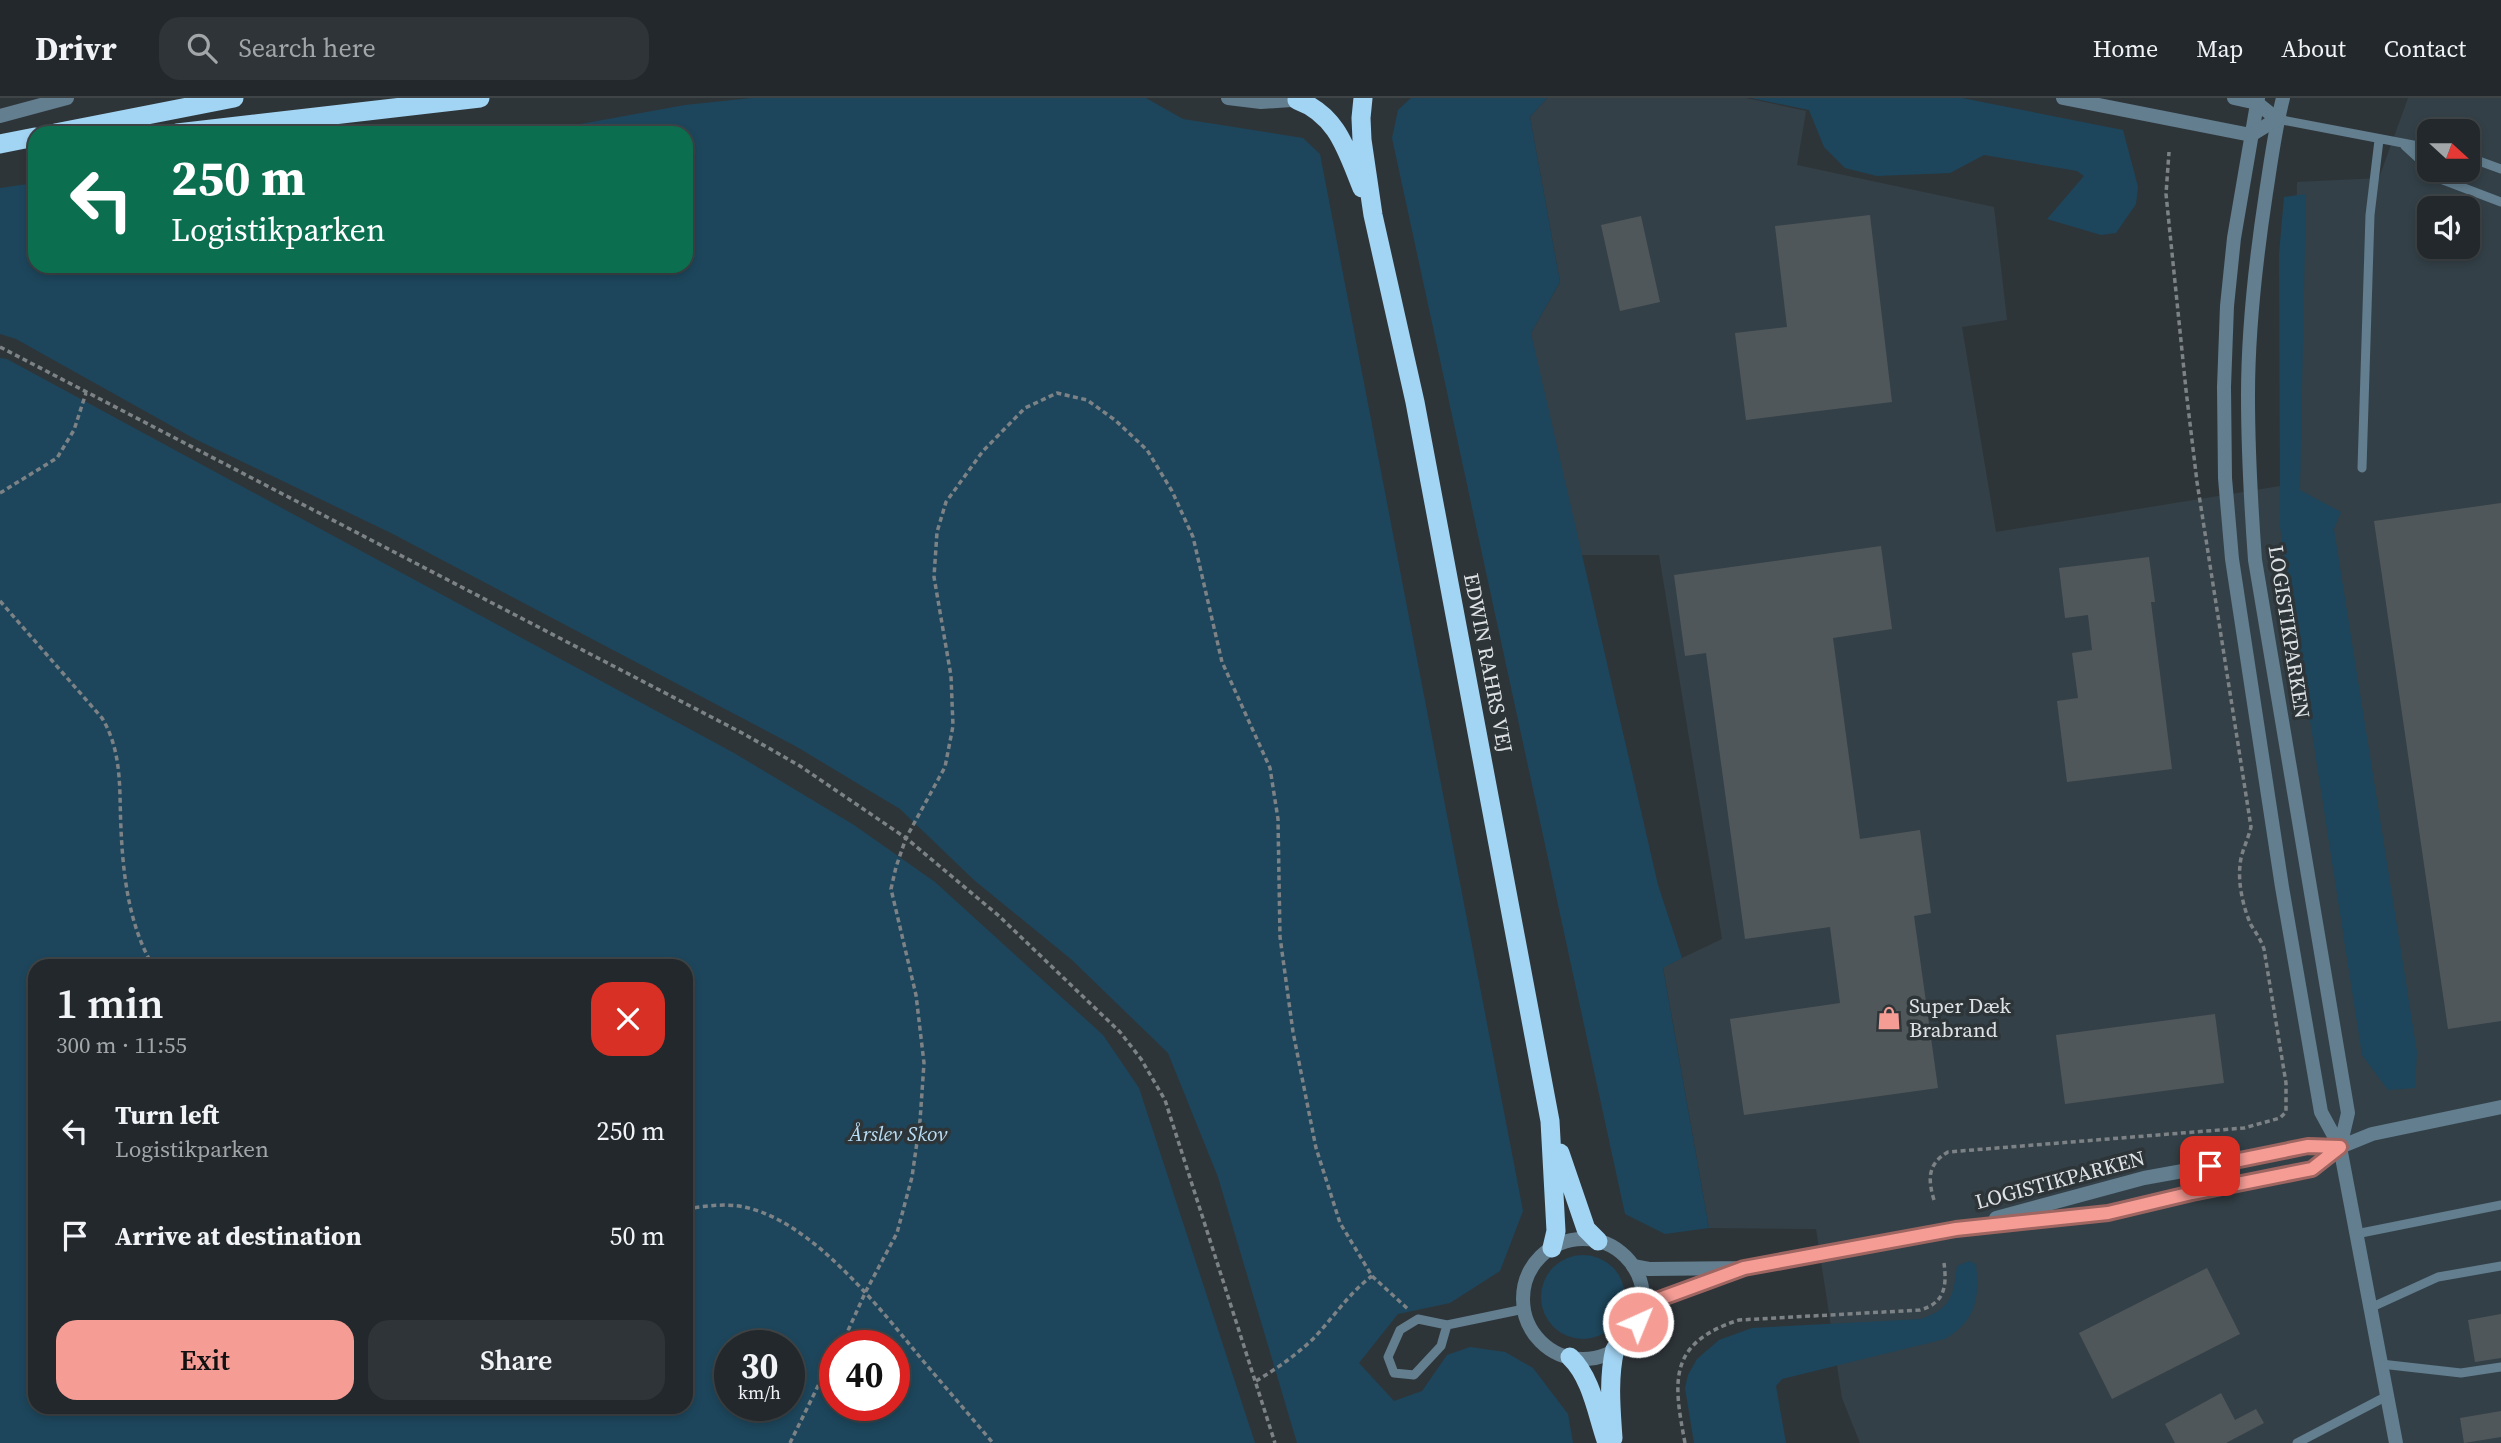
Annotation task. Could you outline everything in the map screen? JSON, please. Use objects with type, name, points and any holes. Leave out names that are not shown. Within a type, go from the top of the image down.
[{"type":"highway","points":[[91,126],[234,98]]},
{"type":"highway","points":[[238,126],[480,98]]},
{"type":"highway","points":[[1363,98],[1362,140],[1373,215]]},
{"type":"highway","points":[[1303,99],[1331,123],[1345,146],[1373,215]]},
{"type":"highway","points":[[0,144],[28,138]]},
{"type":"highway","points":[[0,153],[28,150]]},
{"type":"highway","name":"EDWIN RAHRS VEJ","points":[[1373,215],[1415,402],[1550,1121]]},
{"type":"highway","points":[[1550,1121],[1586,1229],[1598,1241]]},
{"type":"highway","points":[[1550,1121],[1556,1231],[1552,1248]]},
{"type":"highway","points":[[1613,1443],[1611,1407],[1615,1349]]},
{"type":"highway","points":[[1570,1357],[1579,1366],[1589,1388],[1607,1443]]},
{"type":"street","points":[[0,116],[67,98]]},
{"type":"street","points":[[1228,98],[1261,102],[1303,99]]},
{"type":"street","points":[[2063,98],[2251,135],[2277,119],[2258,101],[2234,98]]},
{"type":"street","name":"LOGISTIKPARKEN","points":[[2283,98],[2277,119],[2259,243],[2252,312],[2248,392],[2249,475],[2255,560],[2348,1113],[2340,1147]]},
{"type":"street","name":"LOGISTIKPARKEN","points":[[2258,101],[2234,238],[2227,306],[2225,478],[2230,532],[2276,845],[2321,1112],[2340,1147],[2396,1443]]},
{"type":"street","name":"LOGISTIKPARKEN","points":[[1642,1311],[1654,1301],[1744,1268],[1956,1229],[2108,1213],[2312,1169],[2340,1147],[2372,1134],[2501,1107]]},
{"type":"street","name":"LOGISTIKPARKEN","points":[[1956,1229],[2144,1178],[2308,1146],[2340,1147]]},
{"type":"street","points":[[1574,1240],[1598,1241],[1623,1255],[1633,1266],[1641,1287],[1642,1311],[1632,1333],[1615,1349],[1593,1358],[1570,1357],[1551,1349],[1536,1336],[1524,1309],[1525,1286],[1542,1255],[1552,1248],[1574,1240]]},
{"type":"street","name":"LOGISTIKPARKEN","points":[[1633,1266],[1649,1269],[1744,1268]]},
{"type":"lane","points":[[2277,119],[2417,147]]},
{"type":"lane","points":[[2362,468],[2370,215],[2379,140]]},
{"type":"lane","points":[[2404,145],[2417,157]]},
{"type":"lane","points":[[2480,161],[2501,169]]},
{"type":"lane","points":[[2448,182],[2501,202]]},
{"type":"lane","points":[[2356,1234],[2501,1205]]},
{"type":"lane","points":[[2370,1308],[2438,1277],[2501,1266]]},
{"type":"lane","points":[[1447,1325],[1441,1346],[1414,1375],[1394,1373],[1388,1356],[1400,1330],[1418,1319],[1447,1325],[1524,1309]]},
{"type":"lane","points":[[2381,1364],[2461,1373],[2501,1367]]},
{"type":"lane","points":[[2297,1443],[2387,1396]]},
{"type":"path","points":[[1934,1200],[1930,1186],[1931,1168],[1935,1161],[1948,1152],[2244,1128],[2280,1118],[2286,1112],[2286,1083],[2264,949],[2260,936],[2252,926],[2241,892],[2239,866],[2251,827],[2191,429],[2166,194],[2169,152]]},
{"type":"path","points":[[0,347],[744,734],[848,797],[906,838],[999,916],[1120,1032],[1141,1059],[1165,1100],[1275,1443]]},
{"type":"path","points":[[0,494],[57,458],[74,430],[86,393]]},
{"type":"path","points":[[848,1330],[897,1233],[912,1177],[920,1121],[924,1062],[916,995],[891,890],[906,838],[945,767],[953,726],[951,676],[934,577],[937,532],[946,502],[983,452],[1025,408],[1057,393],[1087,400],[1115,420],[1147,450],[1172,492],[1193,537],[1222,662],[1270,768],[1278,819],[1280,937],[1293,1032],[1315,1148],[1340,1223],[1373,1276],[1418,1319]]},
{"type":"path","points":[[0,601],[110,730],[118,766],[121,832],[130,905],[138,934],[150,959]]},
{"type":"path","points":[[693,1208],[709,1205],[745,1207],[781,1221],[816,1246],[866,1292],[993,1443]]},
{"type":"path","points":[[1685,1443],[1677,1404],[1676,1380],[1695,1343],[1714,1328],[1739,1321],[1920,1310],[1929,1307],[1942,1296],[1947,1280],[1944,1263]]},
{"type":"path","points":[[1256,1381],[1284,1364],[1313,1339],[1361,1284],[1373,1276]]},
{"type":"path","points":[[790,1443],[819,1385]]},
{"type":"shaded area","points":[[1547,98],[1746,98],[1806,111],[1797,165],[1994,207],[2007,320],[1962,327],[1996,532],[2292,484],[2297,182],[2379,178],[2408,98],[2501,98],[2501,1443],[1860,1443],[1842,1398],[1816,1229],[1709,1228],[1663,967],[1722,939],[1659,555],[1575,555],[1531,333],[1560,282],[1530,117]]},
{"type":"green space","points":[[751,98],[1146,98],[1183,119],[1303,138],[1320,154],[1523,1211],[1500,1271],[1450,1303],[1398,1314],[1359,1363],[1394,1401],[1422,1391],[1447,1355],[1470,1347],[1505,1352],[1533,1368],[1568,1414],[1573,1443],[1297,1443],[1218,1177],[1168,1053],[1072,960],[974,880],[900,809],[797,747],[391,533],[195,439],[16,339],[0,334],[0,188],[28,184],[28,273],[693,273],[693,126],[570,126],[685,105]]},
{"type":"green space","points":[[1411,98],[1547,98],[1530,117],[1560,282],[1531,333],[1658,885],[1682,958],[1663,968],[1709,1228],[1665,1234],[1625,1214],[1392,138],[1398,110]]},
{"type":"green space","points":[[1751,98],[1962,98],[2123,130],[2138,187],[2136,204],[2116,233],[2101,235],[2047,219],[2084,176],[2077,171],[1984,155],[1950,173],[1877,176],[1845,168],[1824,147],[1809,110]]},
{"type":"green space","points":[[2306,194],[2300,490],[2341,512],[2334,529],[2417,1052],[2415,1088],[2388,1090],[2362,1055],[2280,527],[2279,254],[2284,197]]},
{"type":"green space","name":"Årslev Skov","points":[[0,358],[7,359],[734,753],[854,825],[935,882],[1103,1035],[1139,1088],[1255,1443],[0,1443]]},
{"type":"green space","points":[[1583,1255],[1599,1258],[1618,1274],[1625,1297],[1622,1313],[1606,1332],[1583,1339],[1567,1336],[1548,1320],[1541,1297],[1544,1281],[1560,1262]]},
{"type":"green space","points":[[1969,1261],[1976,1264],[1974,1308],[1963,1324],[1945,1339],[1782,1379],[1776,1386],[1786,1443],[1694,1443],[1685,1388],[1688,1375],[1697,1359],[1719,1340],[1752,1328],[1921,1319],[1945,1305],[1952,1293],[1957,1266]]},
{"type":"building","points":[[1870,215],[1892,402],[1746,420],[1735,333],[1787,327],[1775,226]]},
{"type":"building","points":[[1641,216],[1660,302],[1620,311],[1601,225]]},
{"type":"building","points":[[2501,503],[2501,1021],[2448,1029],[2374,521]]},
{"type":"building","points":[[1881,546],[1892,629],[1833,638],[1860,839],[1920,830],[1931,913],[1914,916],[1938,1088],[1744,1115],[1730,1019],[1840,1003],[1830,927],[1745,939],[1706,653],[1685,656],[1674,575]]},
{"type":"building","points":[[2149,557],[2155,602],[2151,602],[2172,769],[2067,782],[2057,701],[2078,698],[2072,653],[2092,650],[2088,615],[2065,618],[2059,568]]},
{"type":"building","points":[[2215,1014],[2224,1083],[2065,1104],[2056,1035]]},
{"type":"building","points":[[2207,1268],[2240,1334],[2112,1399],[2079,1333]]},
{"type":"building","points":[[2501,1314],[2501,1358],[2475,1362],[2468,1320]]},
{"type":"building","points":[[2221,1393],[2235,1420],[2256,1409],[2264,1423],[2226,1443],[2175,1443],[2165,1424]]},
{"type":"building","points":[[2501,1411],[2501,1437],[2464,1443],[2460,1418]]},
{"type":"place","name":"Super Dæk Brabrand","points":[[1889,1018]]},
{"type":"route","points":[[1638,1322],[1642,1311],[1654,1301],[1744,1268],[1956,1229],[2108,1213],[2312,1169],[2340,1147],[2308,1146],[2210,1166]]}]
